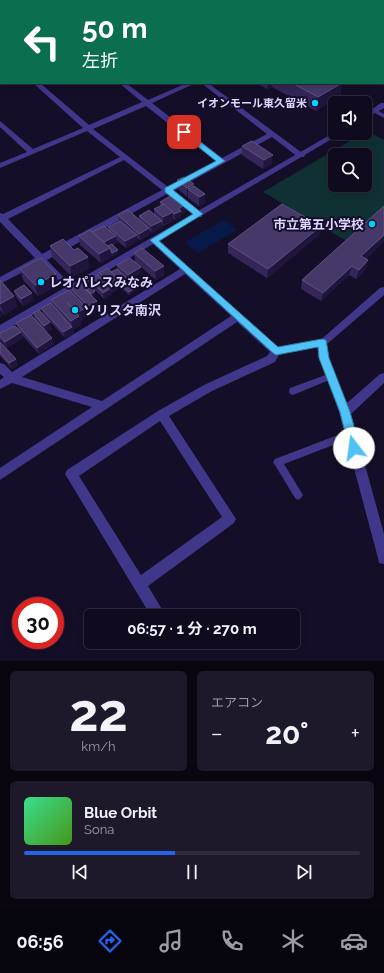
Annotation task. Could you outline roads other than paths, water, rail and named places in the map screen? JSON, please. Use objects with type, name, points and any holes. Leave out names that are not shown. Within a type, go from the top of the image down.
[{"type":"street","points":[[37,84],[88,128],[199,214]]},
{"type":"street","points":[[123,84],[221,161]]},
{"type":"street","points":[[0,166],[191,84]]},
{"type":"street","points":[[205,84],[301,155]]},
{"type":"street","points":[[372,113],[384,105]]},
{"type":"street","points":[[0,123],[32,152]]},
{"type":"street","points":[[0,281],[272,134]]},
{"type":"street","points":[[0,330],[328,139]]},
{"type":"street","points":[[70,289],[42,258],[1,217],[125,157]]},
{"type":"street","points":[[154,240],[276,351],[271,359],[208,388],[162,414],[70,474],[155,609]]},
{"type":"street","points":[[0,385],[186,270]]},
{"type":"street","points":[[384,291],[383,290],[371,299],[322,343],[324,358],[345,412],[384,558]]},
{"type":"street","points":[[0,475],[238,317]]},
{"type":"street","points":[[0,367],[11,378],[103,406]]},
{"type":"street","points":[[345,412],[384,378]]},
{"type":"street","points":[[139,584],[230,519],[162,414]]},
{"type":"lane","points":[[375,111],[384,116]]},
{"type":"lane","points":[[276,351],[322,343]]},
{"type":"lane","points":[[294,392],[332,376]]},
{"type":"lane","points":[[298,495],[278,462],[351,434]]},
{"type":"water","points":[[224,220],[237,230],[198,253],[185,242]]},
{"type":"place","name":"イオンモール東久留米","points":[[315,103]]},
{"type":"place","name":"市立第五小学校","points":[[372,224]]},
{"type":"place","name":"レオパレスみなみ","points":[[41,282]]},
{"type":"place","name":"ソリスタ南沢","points":[[75,310]]}]
